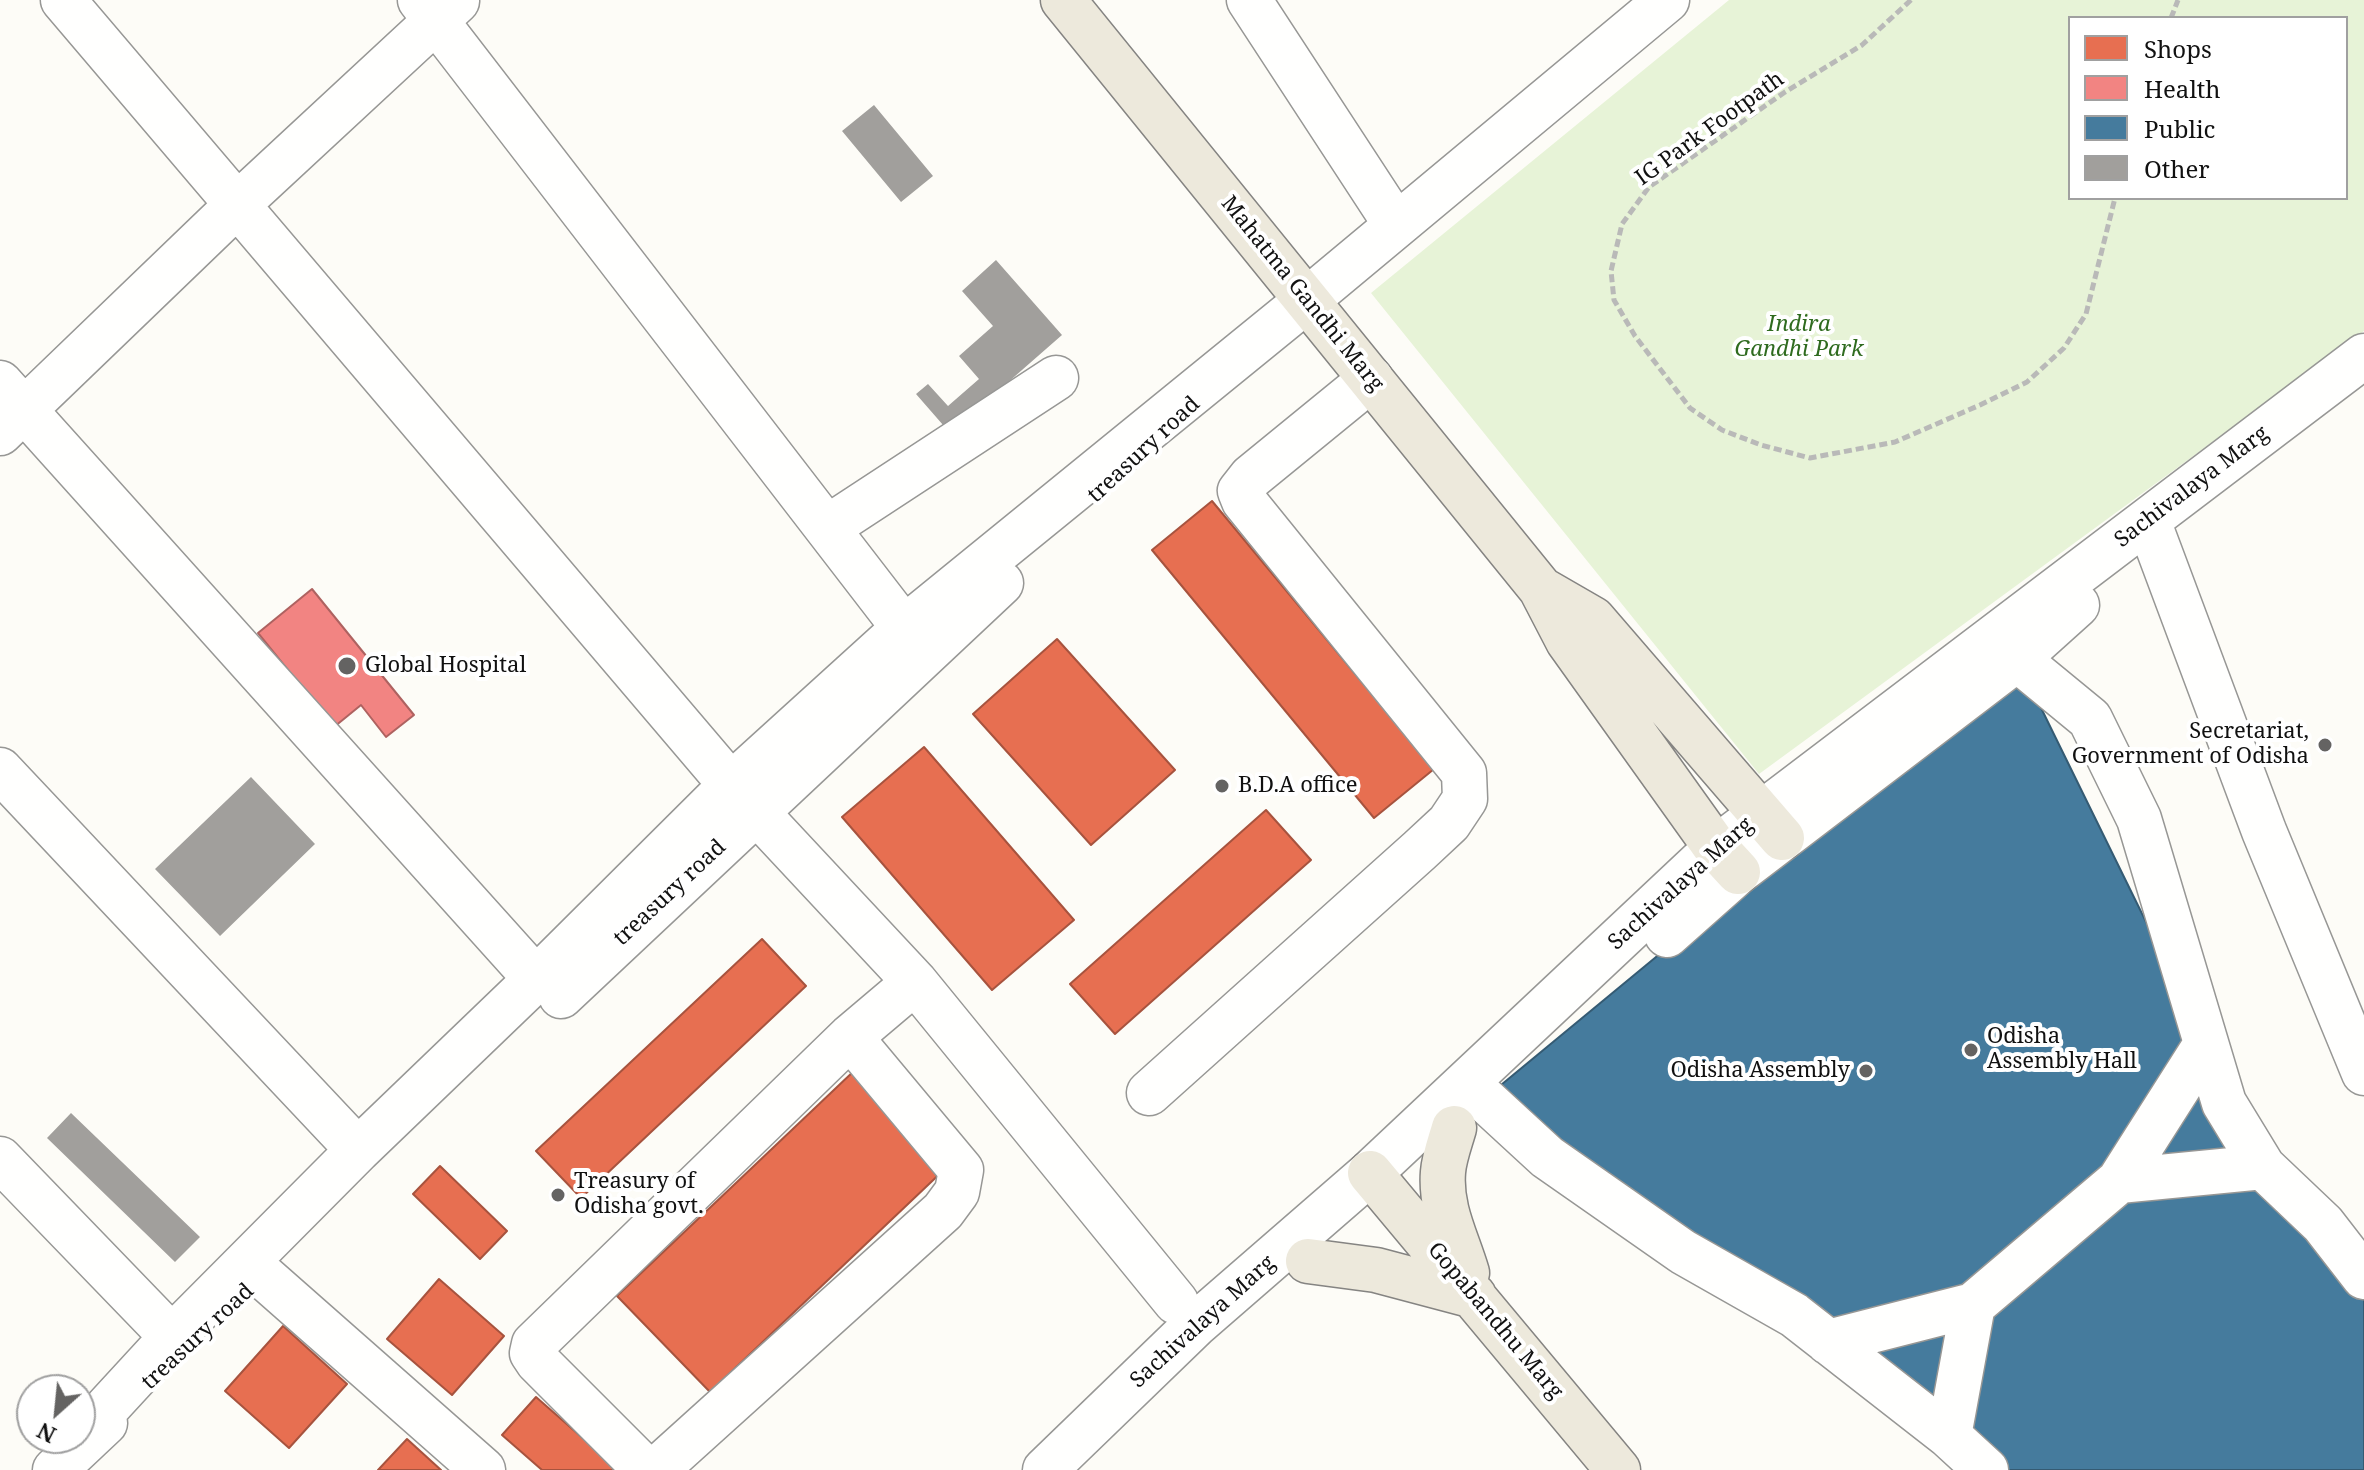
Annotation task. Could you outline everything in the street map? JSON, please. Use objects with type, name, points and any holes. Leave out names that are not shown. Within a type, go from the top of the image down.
[{"type":"main road","name":"Mahatma Gandhi Marg","points":[[1063,0],[1297,308],[1371,379],[1541,589],[1568,641],[1727,860]]},
{"type":"main road","name":"Mahatma Gandhi Marg","points":[[1541,589],[1593,619],[1771,825]]},
{"type":"main road","points":[[1469,1114],[1443,1170],[1443,1197],[1449,1226],[1474,1296]]},
{"type":"main road","name":"Gopabandhu Marg","points":[[1379,1182],[1618,1470]]},
{"type":"main road","points":[[1308,1261],[1376,1270],[1474,1296]]},
{"type":"street","points":[[1249,0],[1396,225]]},
{"type":"street","points":[[96,1420],[172,1337],[255,1269],[358,1150],[536,979],[744,799],[904,628],[1297,308],[1667,0]]},
{"type":"street","points":[[82,7],[237,205],[744,799],[915,982],[1176,1302]]},
{"type":"street","points":[[536,979],[8,409],[237,205],[438,7],[904,628]]},
{"type":"street","name":"treasury road","points":[[52,1470],[255,1269],[744,799],[1297,308]]},
{"type":"street","name":"Sachivalaya Marg","points":[[1085,1470],[1212,1347],[1308,1261],[1379,1182],[1727,860],[2364,356]]},
{"type":"street","points":[[827,528],[1056,378]]},
{"type":"street","points":[[1149,1093],[1420,850],[1449,823],[1465,799],[1464,773],[1244,501],[1240,491],[1251,477],[1371,379]]},
{"type":"street","name":"Sachivalaya Marg","points":[[1771,825],[2017,659],[2153,534],[2364,380]]},
{"type":"street","points":[[2153,534],[2264,831],[2364,1073]]},
{"type":"street","points":[[2017,659],[2090,719],[2139,819],[2224,1103],[2263,1167],[2323,1224],[2364,1277]]},
{"type":"street","points":[[0,770],[358,1150]]},
{"type":"street","name":"Sachivalaya Marg","points":[[1045,1470],[1195,1325],[1469,1114],[1727,860]]},
{"type":"street","points":[[646,1470],[538,1362],[532,1353],[534,1344],[850,1037],[915,982]]},
{"type":"street","points":[[656,1470],[943,1211],[957,1192],[961,1170],[850,1037]]},
{"type":"street","points":[[1828,1342],[1973,1305],[2119,1181],[2206,1044]]},
{"type":"street","points":[[1469,1114],[1547,1157],[1683,1252],[1794,1315],[1949,1436],[1986,1470]]},
{"type":"street","points":[[0,1159],[172,1337]]},
{"type":"street","points":[[2119,1181],[2263,1167]]},
{"type":"street","points":[[255,1269],[483,1470]]},
{"type":"street","points":[[1949,1436],[1973,1305]]},
{"type":"street","points":[[52,1470],[66,1454]]},
{"type":"path","name":"IG Park Footpath","points":[[1911,0],[1862,45],[1785,92],[1649,187],[1622,224],[1611,271],[1614,300],[1635,336],[1690,408],[1722,430],[1761,445],[1810,458],[1895,442],[2027,382],[2064,348],[2086,314],[2114,200]]},
{"type":"green space","name":"Indira Gandhi Park","points":[[1729,0],[2364,0],[2364,331],[1759,774],[1371,293]]},
{"type":"building: Shops","points":[[1212,501],[1434,769],[1374,818],[1152,550]]},
{"type":"building: Shops","points":[[1057,639],[1175,770],[1091,845],[973,714]]},
{"type":"building: Shops","points":[[924,747],[1074,920],[992,990],[842,817]]},
{"type":"building: Shops","points":[[1266,810],[1311,860],[1115,1034],[1070,984]]},
{"type":"building: Shops","points":[[762,939],[806,986],[581,1198],[536,1151]]},
{"type":"building: Shops","points":[[856,1069],[948,1166],[710,1392],[617,1296]]},
{"type":"building: Shops","points":[[440,1166],[507,1231],[480,1259],[413,1194]]},
{"type":"building: Shops","points":[[439,1279],[504,1336],[452,1395],[387,1339]]},
{"type":"building: Shops","points":[[283,1326],[347,1384],[289,1448],[225,1391]]},
{"type":"building: Shops","points":[[536,1397],[619,1470],[542,1470],[502,1435]]},
{"type":"building: Shops","points":[[407,1439],[441,1470],[378,1470]]},
{"type":"building: Health","points":[[312,589],[414,715],[386,737],[361,705],[334,727],[258,633]]},
{"type":"building: Public","name":"Odisha Assembly Hall","points":[[2017,659],[2206,1044],[2364,1277],[2364,1470],[1986,1470],[1484,1099]]},
{"type":"building: Other","points":[[874,105],[933,176],[901,202],[842,131]]},
{"type":"building: Other","points":[[996,260],[1062,335],[950,433],[916,394],[928,384],[948,406],[979,379],[959,356],[993,326],[962,291]]},
{"type":"building: Other","points":[[251,777],[315,844],[220,936],[155,869]]},
{"type":"building: Other","points":[[71,1113],[200,1237],[175,1262],[47,1138]]},
{"type":"place","name":"Global Hospital","points":[[347,666]]},
{"type":"place","name":"Secretariat, Government of Odisha","points":[[2325,745]]},
{"type":"place","name":"B.D.A office","points":[[1222,786]]},
{"type":"place","name":"Odisha Assembly Hall","points":[[1971,1050]]},
{"type":"place","name":"Odisha Assembly","points":[[1866,1071]]},
{"type":"place","name":"Treasury of Odisha govt.","points":[[558,1195]]}]
